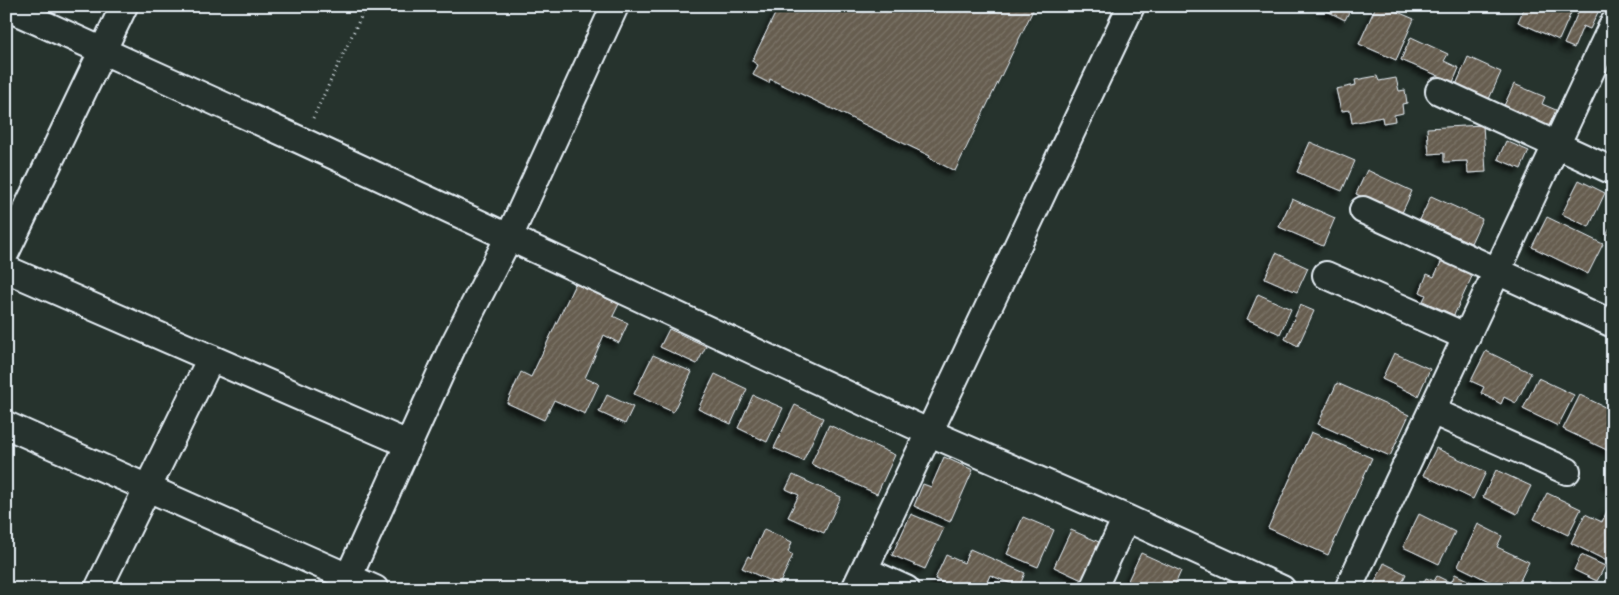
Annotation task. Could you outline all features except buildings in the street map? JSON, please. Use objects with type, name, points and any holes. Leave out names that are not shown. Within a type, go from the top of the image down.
[{"type":"street","points":[[6,252],[13,223],[124,6]]},
{"type":"street","points":[[346,583],[452,348],[508,237],[615,6]]},
{"type":"street","points":[[906,589],[859,579],[1131,6]]},
{"type":"street","points":[[6,7],[302,141],[928,432],[1126,518],[1282,589]]},
{"type":"street","points":[[1348,589],[1613,24]]},
{"type":"street","points":[[1439,91],[1613,171]]},
{"type":"street","points":[[1362,210],[1613,324]]},
{"type":"street","points":[[6,269],[408,444]]},
{"type":"street","points":[[1326,275],[1467,337]]},
{"type":"street","points":[[98,589],[210,358]]},
{"type":"street","points":[[1432,411],[1567,471]]},
{"type":"street","points":[[6,425],[146,487],[346,583],[375,589]]},
{"type":"street","points":[[1092,589],[1126,518]]},
{"type":"path","points":[[302,141],[366,6]]}]
